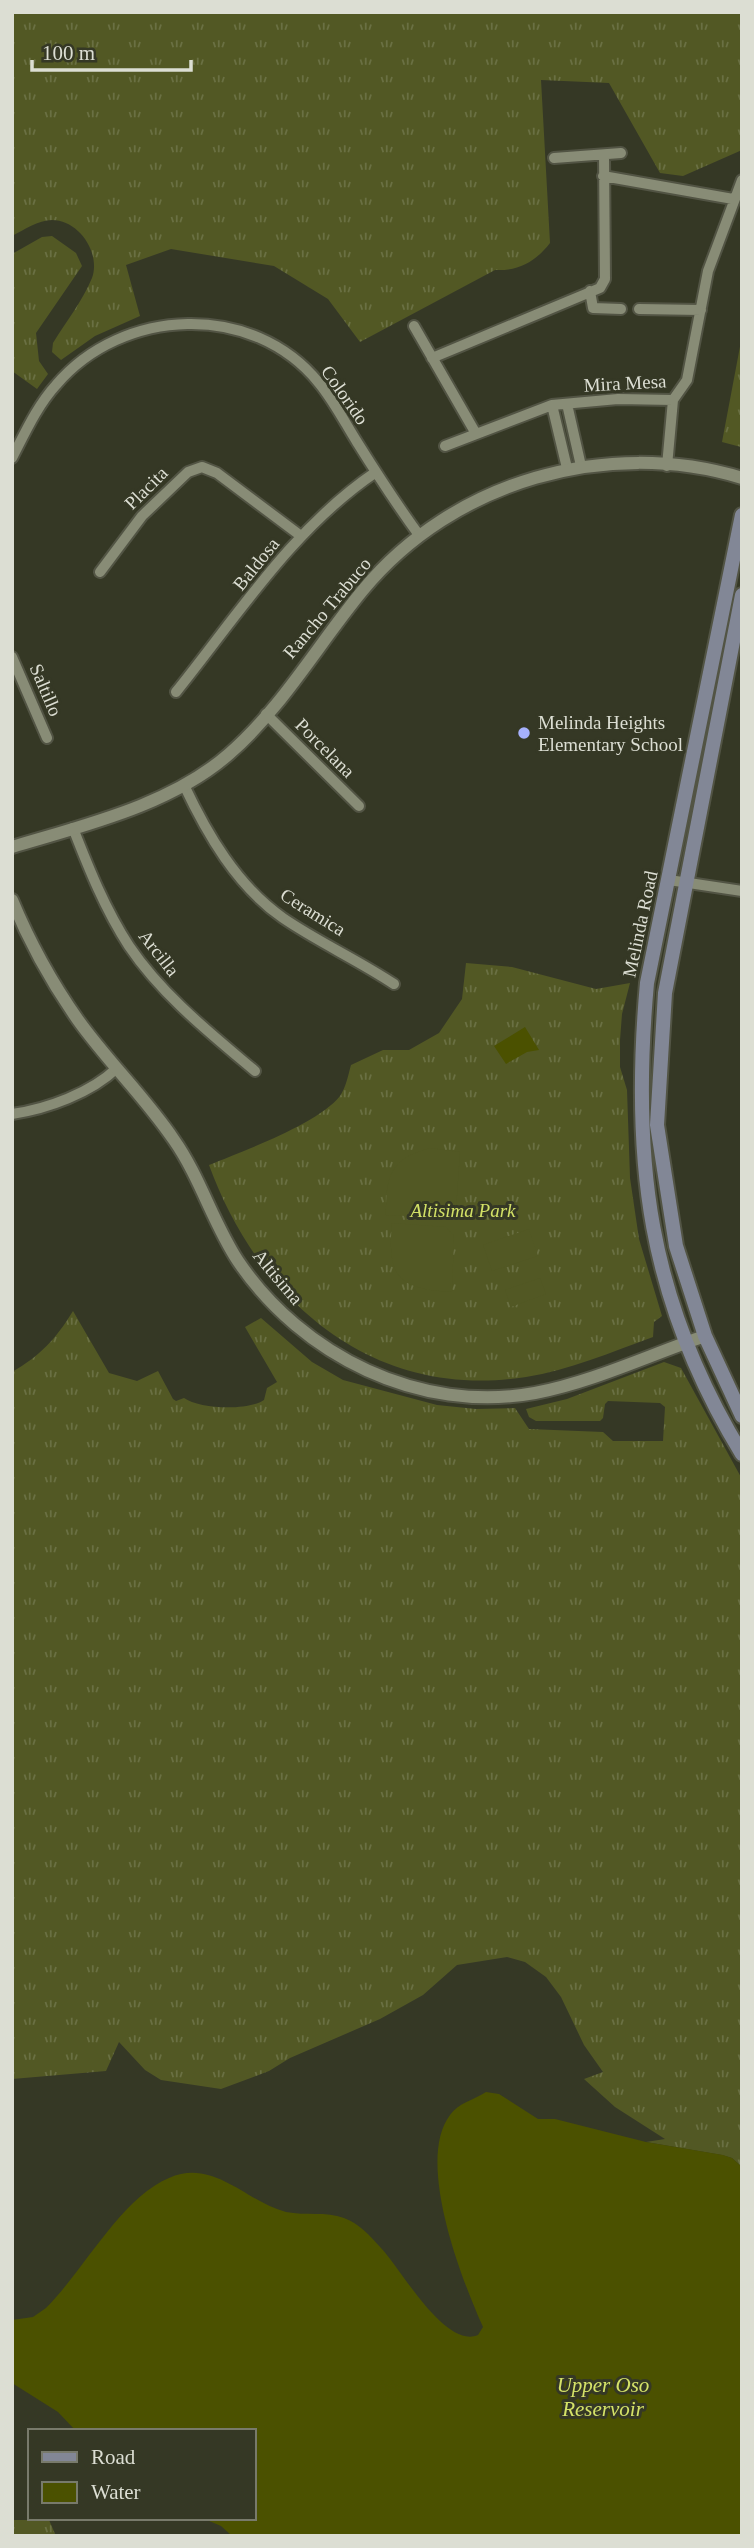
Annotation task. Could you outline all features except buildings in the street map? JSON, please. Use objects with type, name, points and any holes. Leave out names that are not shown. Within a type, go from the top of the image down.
[{"type":"main road","name":"Melinda Road","points":[[742,515],[647,983],[640,1059],[640,1126],[652,1225],[686,1342],[715,1407],[742,1454]]},
{"type":"main road","name":"Melinda Road","points":[[742,594],[665,993],[657,1125],[676,1246],[705,1336],[742,1416]]},
{"type":"street","points":[[554,158],[621,153]]},
{"type":"street","points":[[432,358],[600,288],[605,279],[604,155]]},
{"type":"street","points":[[603,176],[733,199]]},
{"type":"street","name":"Mira Mesa","points":[[445,446],[475,432],[552,405],[618,399],[673,400],[687,380],[711,260],[742,180]]},
{"type":"street","points":[[590,292],[593,308],[621,309]]},
{"type":"street","points":[[639,309],[701,310]]},
{"type":"street","name":"Colorido","points":[[12,458],[55,385],[94,350],[149,327],[212,324],[265,341],[297,361],[319,383],[419,536]]},
{"type":"street","points":[[414,326],[475,432]]},
{"type":"street","points":[[667,466],[673,400]]},
{"type":"street","name":"Mira Mesa","points":[[567,404],[581,466]]},
{"type":"street","points":[[552,405],[567,468]]},
{"type":"street","name":"Rancho Trabuco","points":[[12,847],[129,809],[184,785],[229,754],[266,714],[365,587],[419,536],[456,511],[494,492],[581,466],[667,466],[742,478]]},
{"type":"street","name":"Placita","points":[[100,572],[142,516],[188,471],[196,468],[217,472],[301,536]]},
{"type":"street","name":"Baldosa","points":[[177,692],[301,536],[331,505],[376,472]]},
{"type":"street","name":"Saltillo","points":[[12,656],[47,738]]},
{"type":"street","name":"Porcelana","points":[[266,714],[359,806]]},
{"type":"street","name":"Ceramica","points":[[184,785],[214,841],[238,876],[261,900],[284,918],[358,959],[394,984]]},
{"type":"street","name":"Arcilla","points":[[73,828],[87,866],[129,946],[175,1000],[255,1071]]},
{"type":"street","points":[[669,880],[742,891]]},
{"type":"street","name":"Altisima","points":[[12,900],[47,970],[72,1010],[176,1143],[237,1259],[289,1321],[324,1348],[385,1379],[435,1392],[496,1396],[533,1393],[569,1385],[705,1336]]},
{"type":"street","points":[[12,1114],[27,1112],[83,1091],[117,1068]]},
{"type":"green space","points":[[12,12],[742,12],[742,150],[683,176],[660,173],[609,83],[541,80],[550,243],[526,264],[512,269],[495,270],[360,342],[328,299],[274,266],[171,249],[126,265],[140,316],[95,336],[61,360],[52,352],[53,343],[92,278],[93,258],[86,240],[62,221],[42,222],[12,236]]},
{"type":"green space","points":[[52,236],[76,253],[82,266],[36,333],[39,361],[48,374],[37,389],[12,371],[12,254],[42,237]]},
{"type":"green space","points":[[742,336],[742,445],[741,447],[722,442]]},
{"type":"green space","name":"Altisima Park","points":[[466,963],[512,967],[596,989],[630,983],[622,1014],[620,1067],[627,1090],[630,1178],[639,1239],[662,1316],[654,1322],[653,1337],[574,1365],[526,1377],[471,1380],[419,1373],[372,1357],[329,1331],[291,1299],[258,1259],[231,1214],[209,1165],[279,1136],[315,1117],[340,1096],[351,1065],[383,1050],[409,1050],[439,1033],[462,999]]},
{"type":"green space","points":[[430,1148],[460,1152],[456,1210],[448,1218],[386,1215],[389,1179],[398,1163]]},
{"type":"green space","points":[[392,1223],[446,1227],[454,1236],[452,1292],[419,1288],[400,1277],[392,1256]]},
{"type":"green space","points":[[529,1229],[538,1256],[492,1271],[483,1245]]},
{"type":"green space","points":[[540,1278],[546,1294],[511,1307],[505,1290]]},
{"type":"green space","points":[[73,1311],[109,1373],[137,1381],[158,1371],[176,1401],[184,1398],[212,1406],[257,1404],[264,1400],[267,1388],[277,1382],[245,1327],[261,1318],[312,1362],[343,1380],[437,1405],[476,1409],[515,1408],[529,1429],[603,1432],[613,1441],[663,1441],[665,1407],[660,1403],[608,1401],[600,1421],[536,1421],[529,1417],[526,1409],[567,1399],[664,1362],[681,1368],[742,1479],[742,2167],[732,2158],[722,2155],[646,2142],[665,2139],[615,2107],[584,2079],[603,2072],[584,2045],[561,1997],[546,1977],[525,1962],[507,1957],[457,1965],[423,1995],[380,2019],[290,2058],[269,2071],[221,2089],[161,2080],[145,2070],[119,2042],[106,2071],[12,2079],[12,1372],[47,1346]]},
{"type":"green space","points":[[12,2520],[49,2520],[56,2536],[12,2536]]},
{"type":"water","points":[[525,1027],[539,1050],[527,1052],[506,1064],[494,1046]]},
{"type":"water","name":"Upper Oso Reservoir","points":[[486,2092],[499,2094],[538,2119],[555,2119],[646,2142],[723,2155],[732,2158],[742,2167],[742,2536],[232,2536],[221,2526],[207,2520],[256,2520],[256,2429],[74,2429],[58,2412],[12,2383],[12,2320],[33,2317],[46,2308],[135,2201],[151,2188],[185,2173],[201,2173],[215,2177],[271,2207],[286,2212],[330,2215],[350,2221],[381,2248],[438,2319],[465,2336],[478,2335],[483,2327],[454,2251],[440,2190],[437,2161],[441,2135],[450,2115]]},
{"type":"place","name":"Melinda Heights Elementary School","points":[[524,733]]}]
